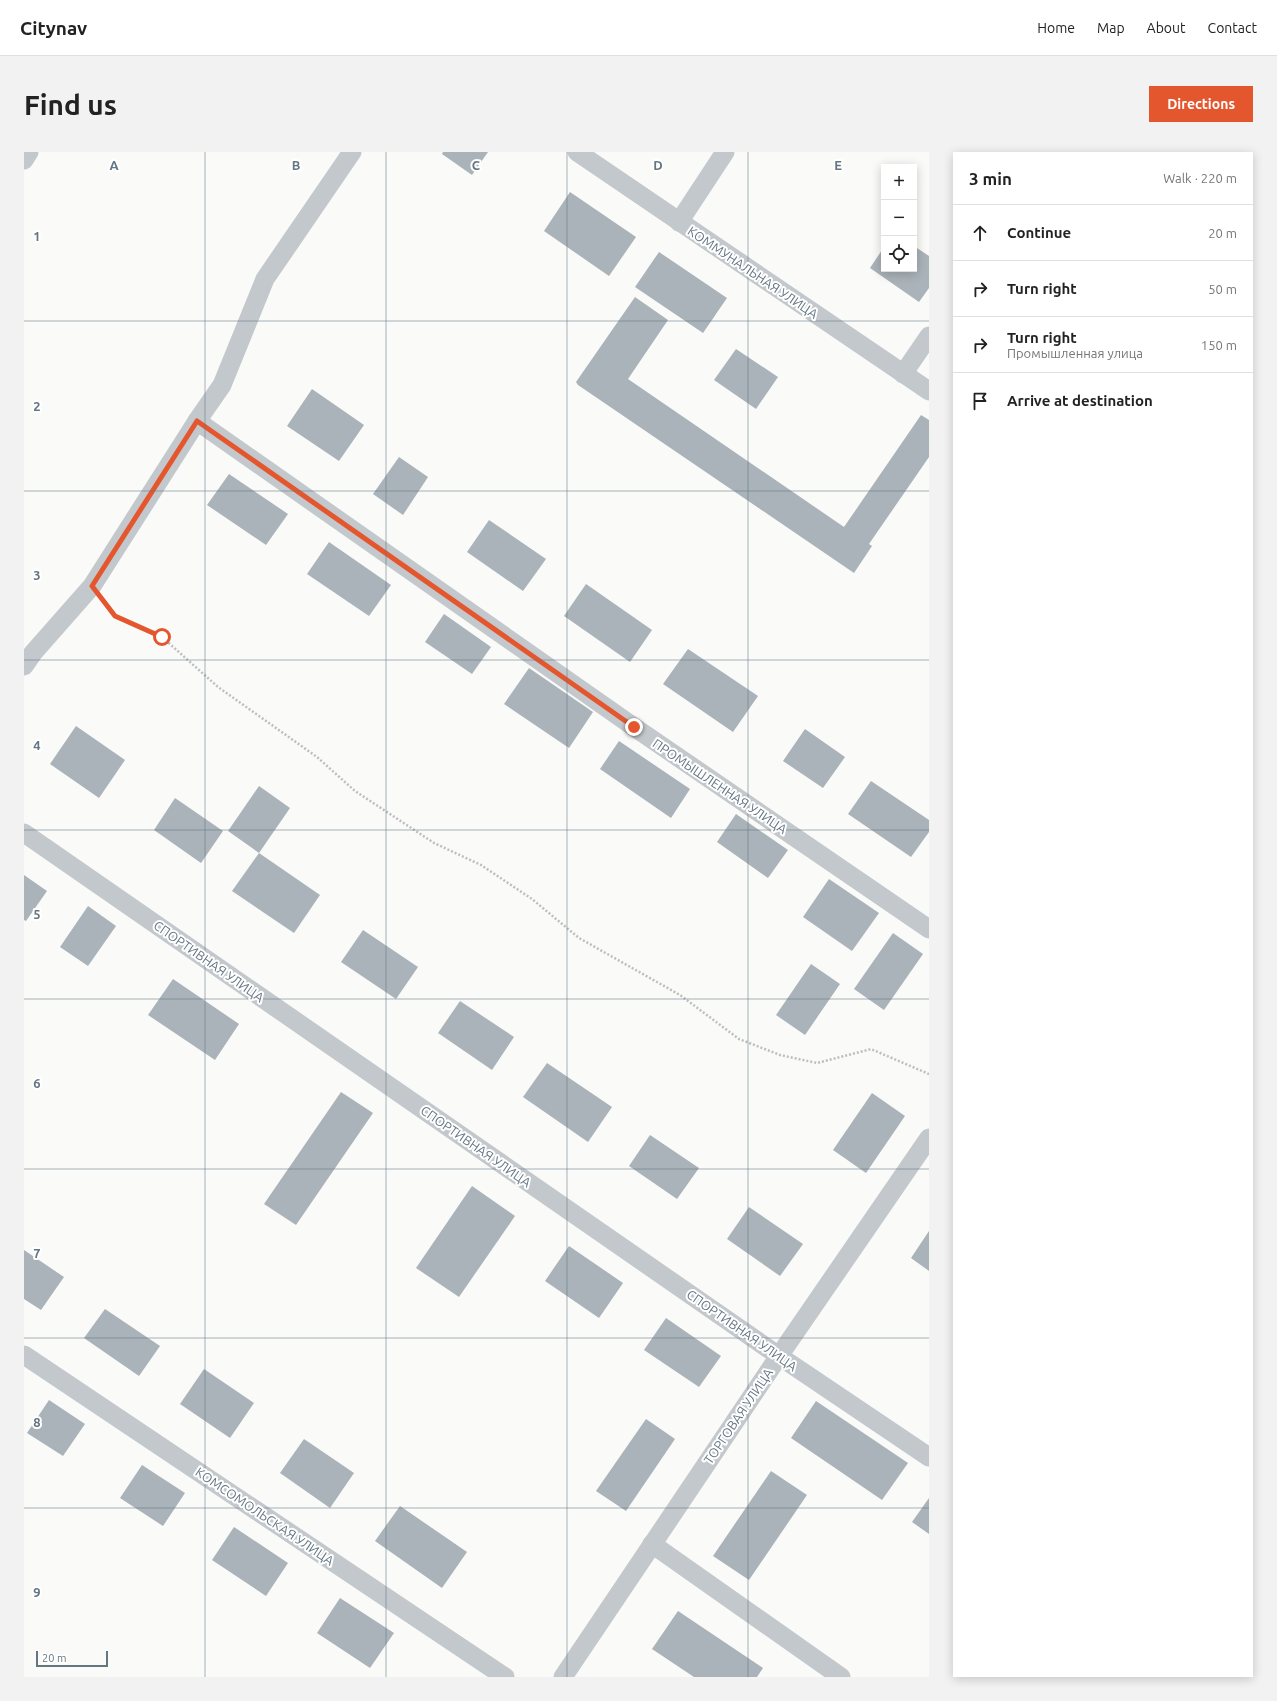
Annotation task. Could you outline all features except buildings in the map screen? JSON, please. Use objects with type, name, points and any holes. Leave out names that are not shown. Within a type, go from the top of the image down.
[{"type":"street","points":[[24,160],[29,152]]},
{"type":"street","points":[[24,666],[33,653],[92,586],[197,421],[222,386],[265,279],[352,152]]},
{"type":"street","name":"КОММУНАЛЬНАЯ УЛИЦА","points":[[577,152],[929,392]]},
{"type":"street","points":[[679,222],[726,152]]},
{"type":"street","points":[[903,374],[929,336]]},
{"type":"street","name":"ПРОМЫШЛЕННАЯ УЛИЦА","points":[[197,421],[634,727],[929,929]]},
{"type":"street","name":"СПОРТИВНАЯ УЛИЦА","points":[[24,833],[779,1356],[929,1457]]},
{"type":"street","name":"ТОРГОВАЯ УЛИЦА","points":[[563,1677],[779,1356],[929,1138]]},
{"type":"street","name":"КОМСОМОЛЬСКАЯ УЛИЦА","points":[[24,1355],[505,1677]]},
{"type":"street","points":[[652,1544],[841,1677]]},
{"type":"path","points":[[92,586],[115,616],[162,637],[218,687],[317,757],[355,792],[434,843],[480,865],[532,899],[579,938],[680,995],[739,1039],[780,1055],[817,1063],[871,1049],[929,1074]]},
{"type":"route","points":[[162,637],[115,616],[92,586],[197,421],[634,727]]}]
